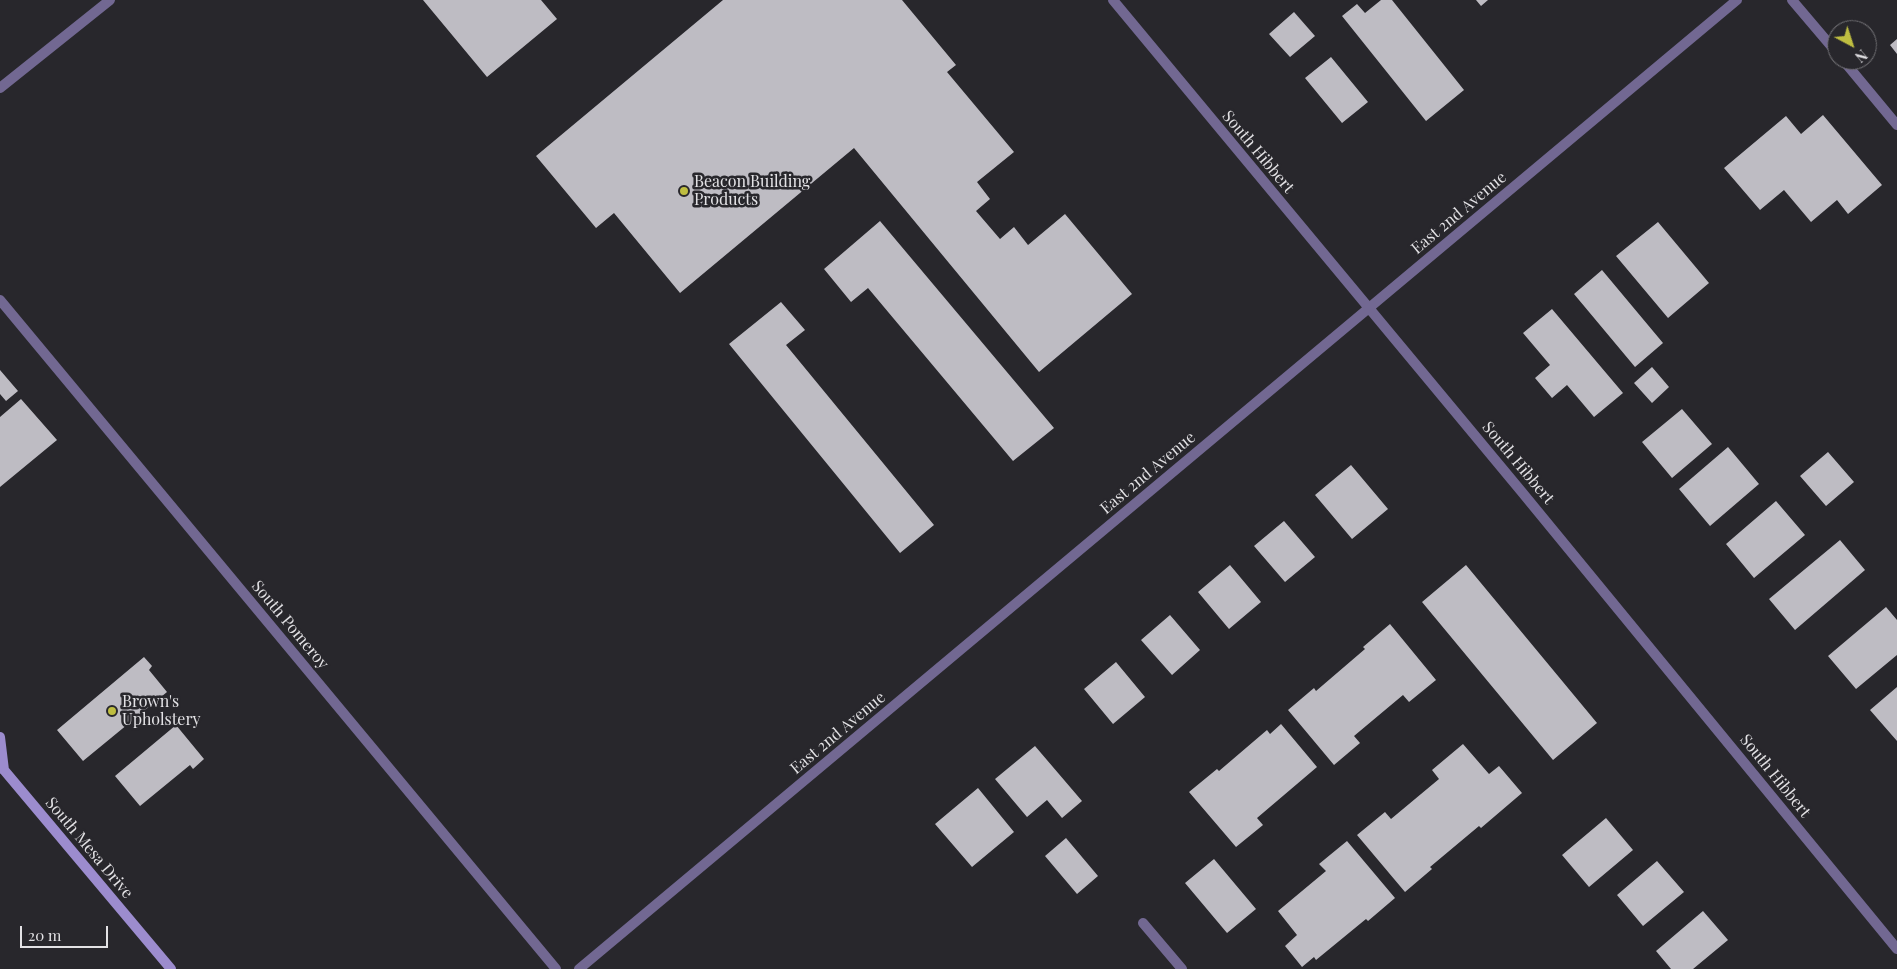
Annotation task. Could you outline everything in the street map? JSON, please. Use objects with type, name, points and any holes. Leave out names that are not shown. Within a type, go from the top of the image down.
[{"type":"main road","name":"South Mesa Drive","points":[[0,736],[2,769],[171,969]]},
{"type":"street","points":[[0,88],[110,0]]},
{"type":"street","name":"South Hibbert","points":[[1113,0],[1528,498],[1897,949]]},
{"type":"street","name":"East 2nd Avenue","points":[[579,969],[1737,0]]},
{"type":"street","points":[[1792,0],[1827,41]]},
{"type":"street","points":[[1850,70],[1897,125]]},
{"type":"street","name":"South Pomeroy","points":[[0,300],[556,969]]},
{"type":"street","points":[[1143,923],[1182,969]]},
{"type":"building","points":[[423,0],[541,0],[557,19],[487,77]]},
{"type":"building","name":"Beacon Building Products","points":[[723,0],[902,0],[956,65],[947,72],[1014,152],[977,182],[990,199],[976,211],[1000,239],[1014,227],[1028,245],[1065,214],[1132,294],[1039,372],[854,148],[680,293],[614,213],[596,228],[536,156]]},
{"type":"building","points":[[1381,0],[1392,0],[1464,90],[1426,121],[1342,16],[1357,4],[1365,13]]},
{"type":"building","points":[[1476,0],[1488,0],[1481,6]]},
{"type":"building","points":[[1294,12],[1315,36],[1290,57],[1269,34]]},
{"type":"building","points":[[1897,39],[1897,54],[1890,45]]},
{"type":"building","points":[[1331,57],[1368,102],[1342,123],[1305,78]]},
{"type":"building","points":[[1823,115],[1882,185],[1848,214],[1837,200],[1811,222],[1784,190],[1760,210],[1724,168],[1786,116],[1801,134]]},
{"type":"building","points":[[880,221],[1054,428],[1013,461],[868,288],[851,302],[824,269]]},
{"type":"building","points":[[1658,222],[1709,283],[1668,318],[1616,256]]},
{"type":"building","points":[[1602,270],[1663,343],[1635,367],[1574,294]]},
{"type":"building","points":[[781,302],[805,330],[786,345],[934,525],[900,553],[729,344]]},
{"type":"building","points":[[1552,309],[1623,393],[1594,417],[1567,385],[1552,398],[1535,378],[1550,365],[1523,333]]},
{"type":"building","points":[[1652,367],[1669,387],[1652,403],[1634,383]]},
{"type":"building","points":[[0,370],[18,391],[6,401],[0,394]]},
{"type":"building","points":[[21,399],[57,440],[0,487],[0,417]]},
{"type":"building","points":[[1682,409],[1712,444],[1672,478],[1642,442]]},
{"type":"building","points":[[1728,447],[1759,484],[1710,526],[1679,489]]},
{"type":"building","points":[[1828,452],[1854,482],[1826,506],[1800,476]]},
{"type":"building","points":[[1351,465],[1388,509],[1352,539],[1315,495]]},
{"type":"building","points":[[1776,501],[1805,535],[1754,578],[1726,544]]},
{"type":"building","points":[[1284,521],[1315,557],[1285,582],[1254,546]]},
{"type":"building","points":[[1840,540],[1865,570],[1795,630],[1769,599]]},
{"type":"building","points":[[1230,565],[1261,602],[1229,629],[1198,592]]},
{"type":"building","points":[[1466,565],[1597,723],[1553,760],[1422,602]]},
{"type":"building","points":[[1886,607],[1897,620],[1897,655],[1856,689],[1828,656]]},
{"type":"building","points":[[1170,615],[1200,650],[1172,675],[1141,640]]},
{"type":"building","points":[[1390,624],[1436,680],[1409,702],[1403,695],[1354,736],[1360,743],[1334,765],[1288,710],[1314,688],[1316,691],[1365,649],[1363,647]]},
{"type":"building","name":"Brown's Upholstery","points":[[144,657],[152,666],[149,670],[167,692],[83,761],[57,730]]},
{"type":"building","points":[[1116,662],[1145,697],[1113,724],[1084,689]]},
{"type":"building","points":[[1897,687],[1897,741],[1870,710]]},
{"type":"building","points":[[1281,724],[1317,767],[1257,818],[1263,825],[1236,847],[1189,792],[1217,769],[1219,771],[1267,730],[1270,734]]},
{"type":"building","points":[[176,725],[204,759],[193,769],[190,765],[140,806],[115,776]]},
{"type":"building","points":[[1463,744],[1489,774],[1499,766],[1522,793],[1481,828],[1479,826],[1430,867],[1432,869],[1405,892],[1357,835],[1385,812],[1391,819],[1439,779],[1432,770]]},
{"type":"building","points":[[1035,746],[1082,801],[1062,818],[1047,800],[1027,817],[995,779]]},
{"type":"building","points":[[978,788],[1014,832],[972,867],[935,824]]},
{"type":"building","points":[[1606,818],[1633,850],[1589,887],[1562,855]]},
{"type":"building","points":[[1066,838],[1098,876],[1077,894],[1045,856]]},
{"type":"building","points":[[1347,841],[1395,898],[1316,960],[1314,957],[1302,967],[1285,946],[1297,935],[1278,911],[1326,871],[1319,864]]},
{"type":"building","points":[[1214,859],[1256,909],[1227,933],[1185,883]]},
{"type":"building","points":[[1657,861],[1684,892],[1643,926],[1617,895]]},
{"type":"building","points":[[1703,911],[1728,940],[1693,969],[1671,969],[1656,951]]},
{"type":"place","name":"Beacon Building Products","points":[[684,191]]},
{"type":"place","name":"Brown's Upholstery","points":[[112,711]]}]
